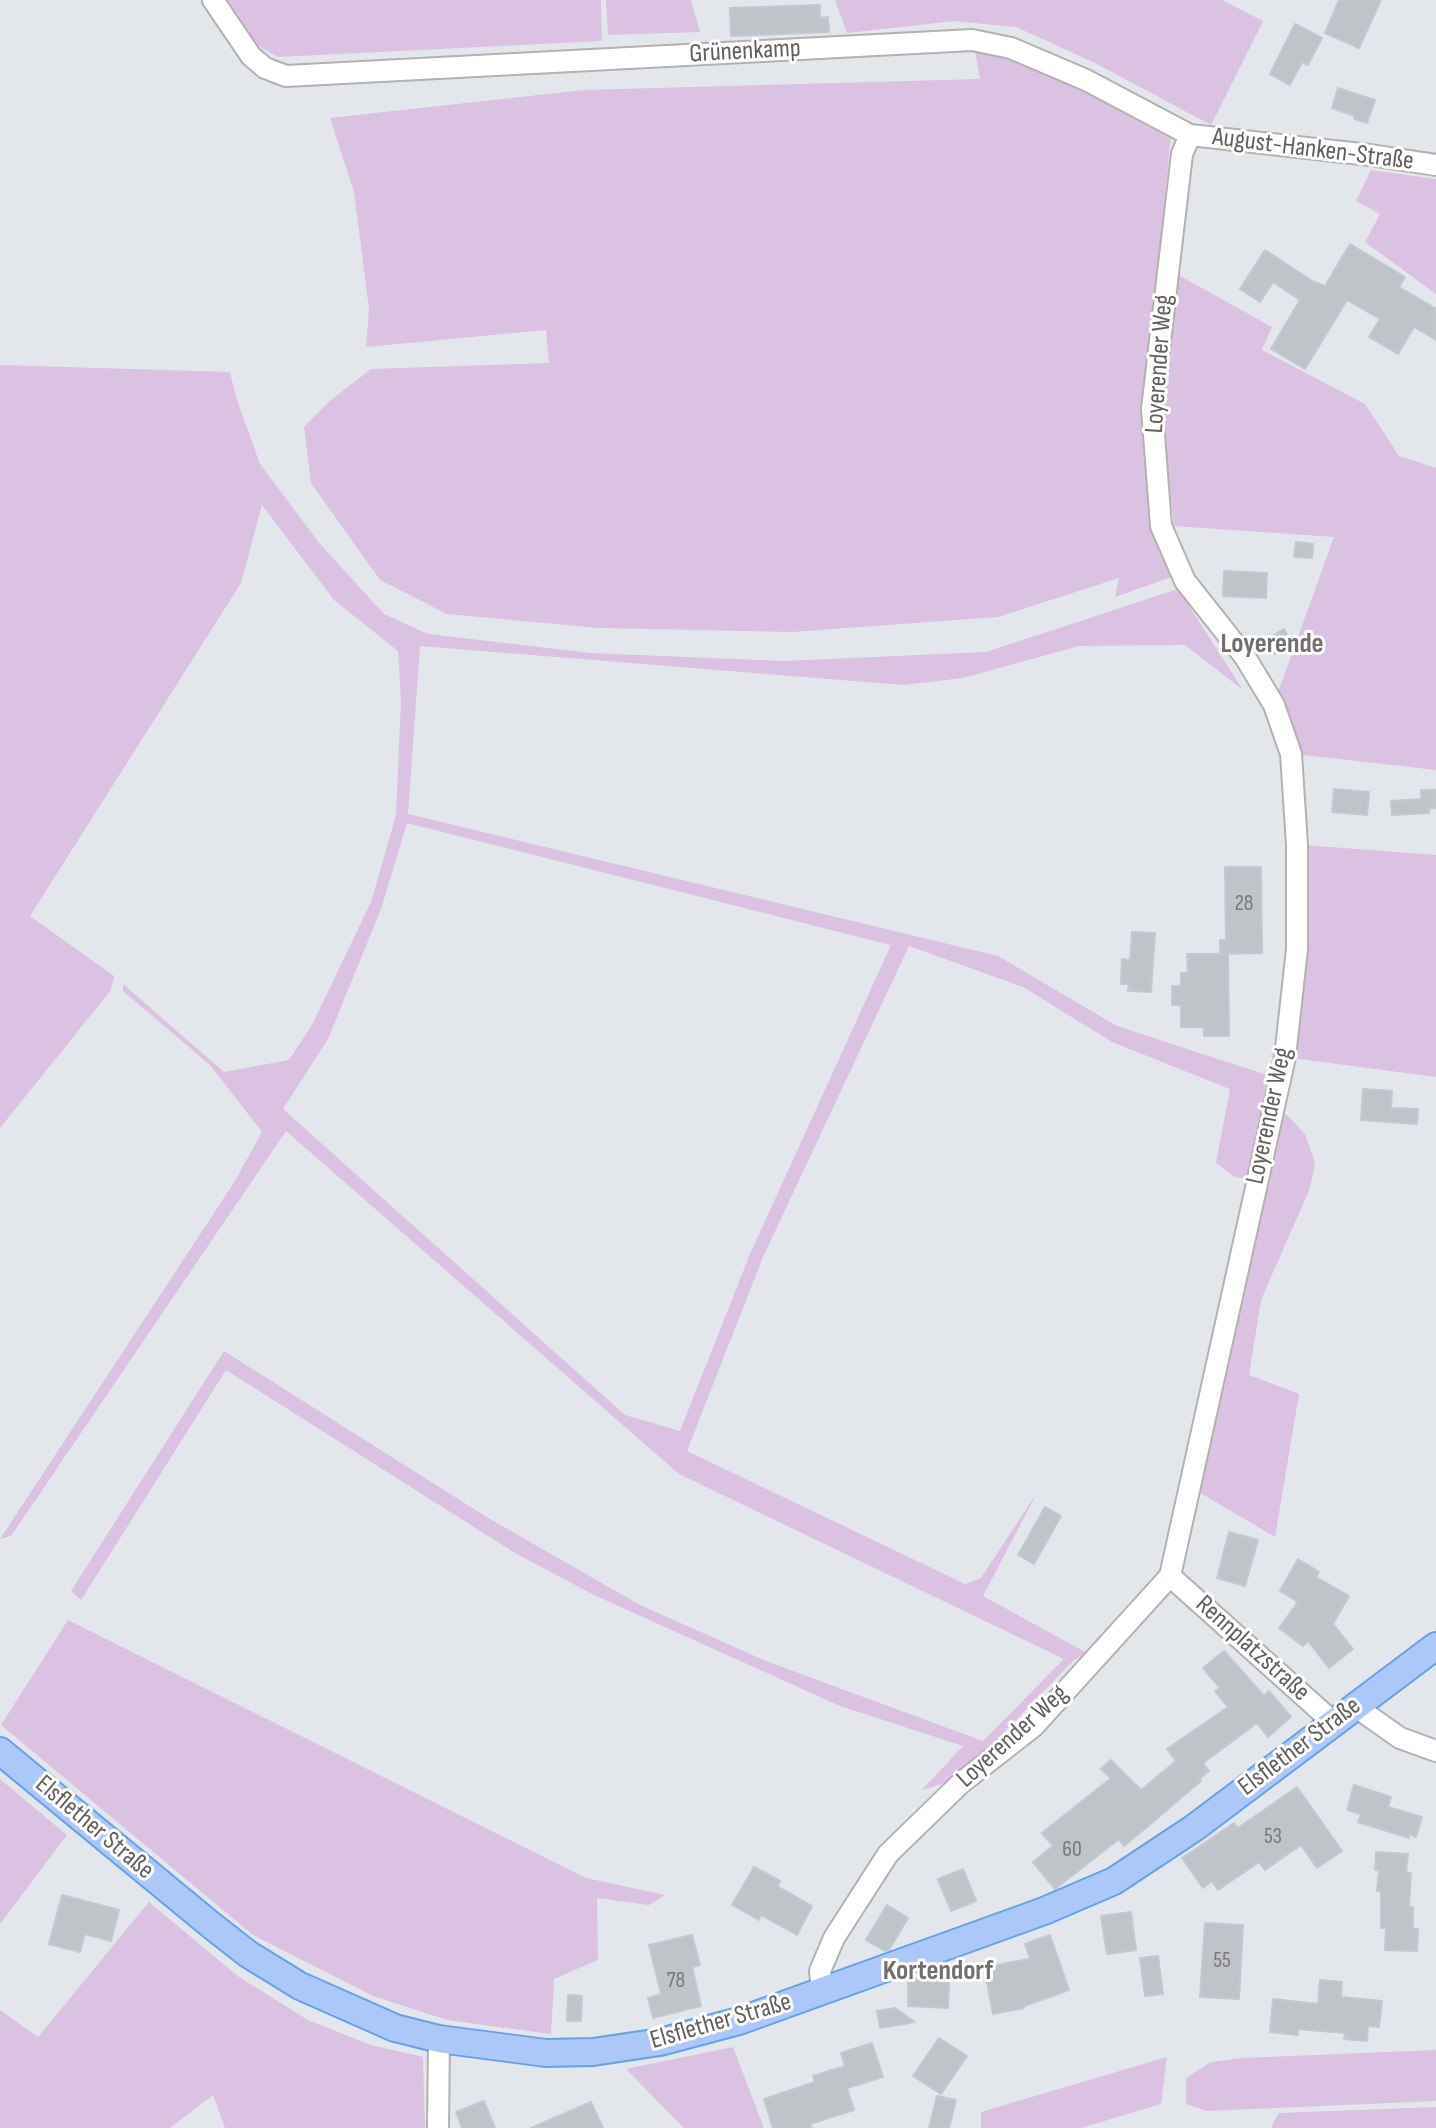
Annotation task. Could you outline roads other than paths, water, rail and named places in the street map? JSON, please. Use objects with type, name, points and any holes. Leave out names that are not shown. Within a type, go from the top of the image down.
[{"type":"main road","name":"Elsflether Straße","points":[[0,1751],[248,1954],[300,1986],[395,2028],[439,2039],[546,2053],[593,2052],[705,2032],[1044,1911],[1114,1881],[1194,1828],[1436,1646]]},
{"type":"street","name":"Grünenkamp","points":[[213,0],[251,56],[265,68],[298,77],[972,40],[1011,48],[1086,80],[1190,135]]},
{"type":"street","name":"August-Hanken-Straße","points":[[1190,135],[1436,165]]},
{"type":"street","name":"Loyerender Weg","points":[[822,1992],[820,1971],[834,1938],[888,1854],[961,1783],[1034,1726],[1170,1576],[1285,1057],[1297,949],[1297,845],[1291,754],[1274,705],[1245,657],[1185,581],[1161,526],[1152,409],[1182,154],[1190,135]]},
{"type":"street","name":"Rennplatzstraße","points":[[1170,1576],[1334,1723]]},
{"type":"street","points":[[1358,1704],[1366,1714],[1400,1738],[1436,1751]]},
{"type":"street","points":[[438,2128],[439,2039]]},
{"type":"district","name":"Loyerende","points":[[1272,645]]},
{"type":"district","name":"Kortendorf","points":[[938,1972]]}]
